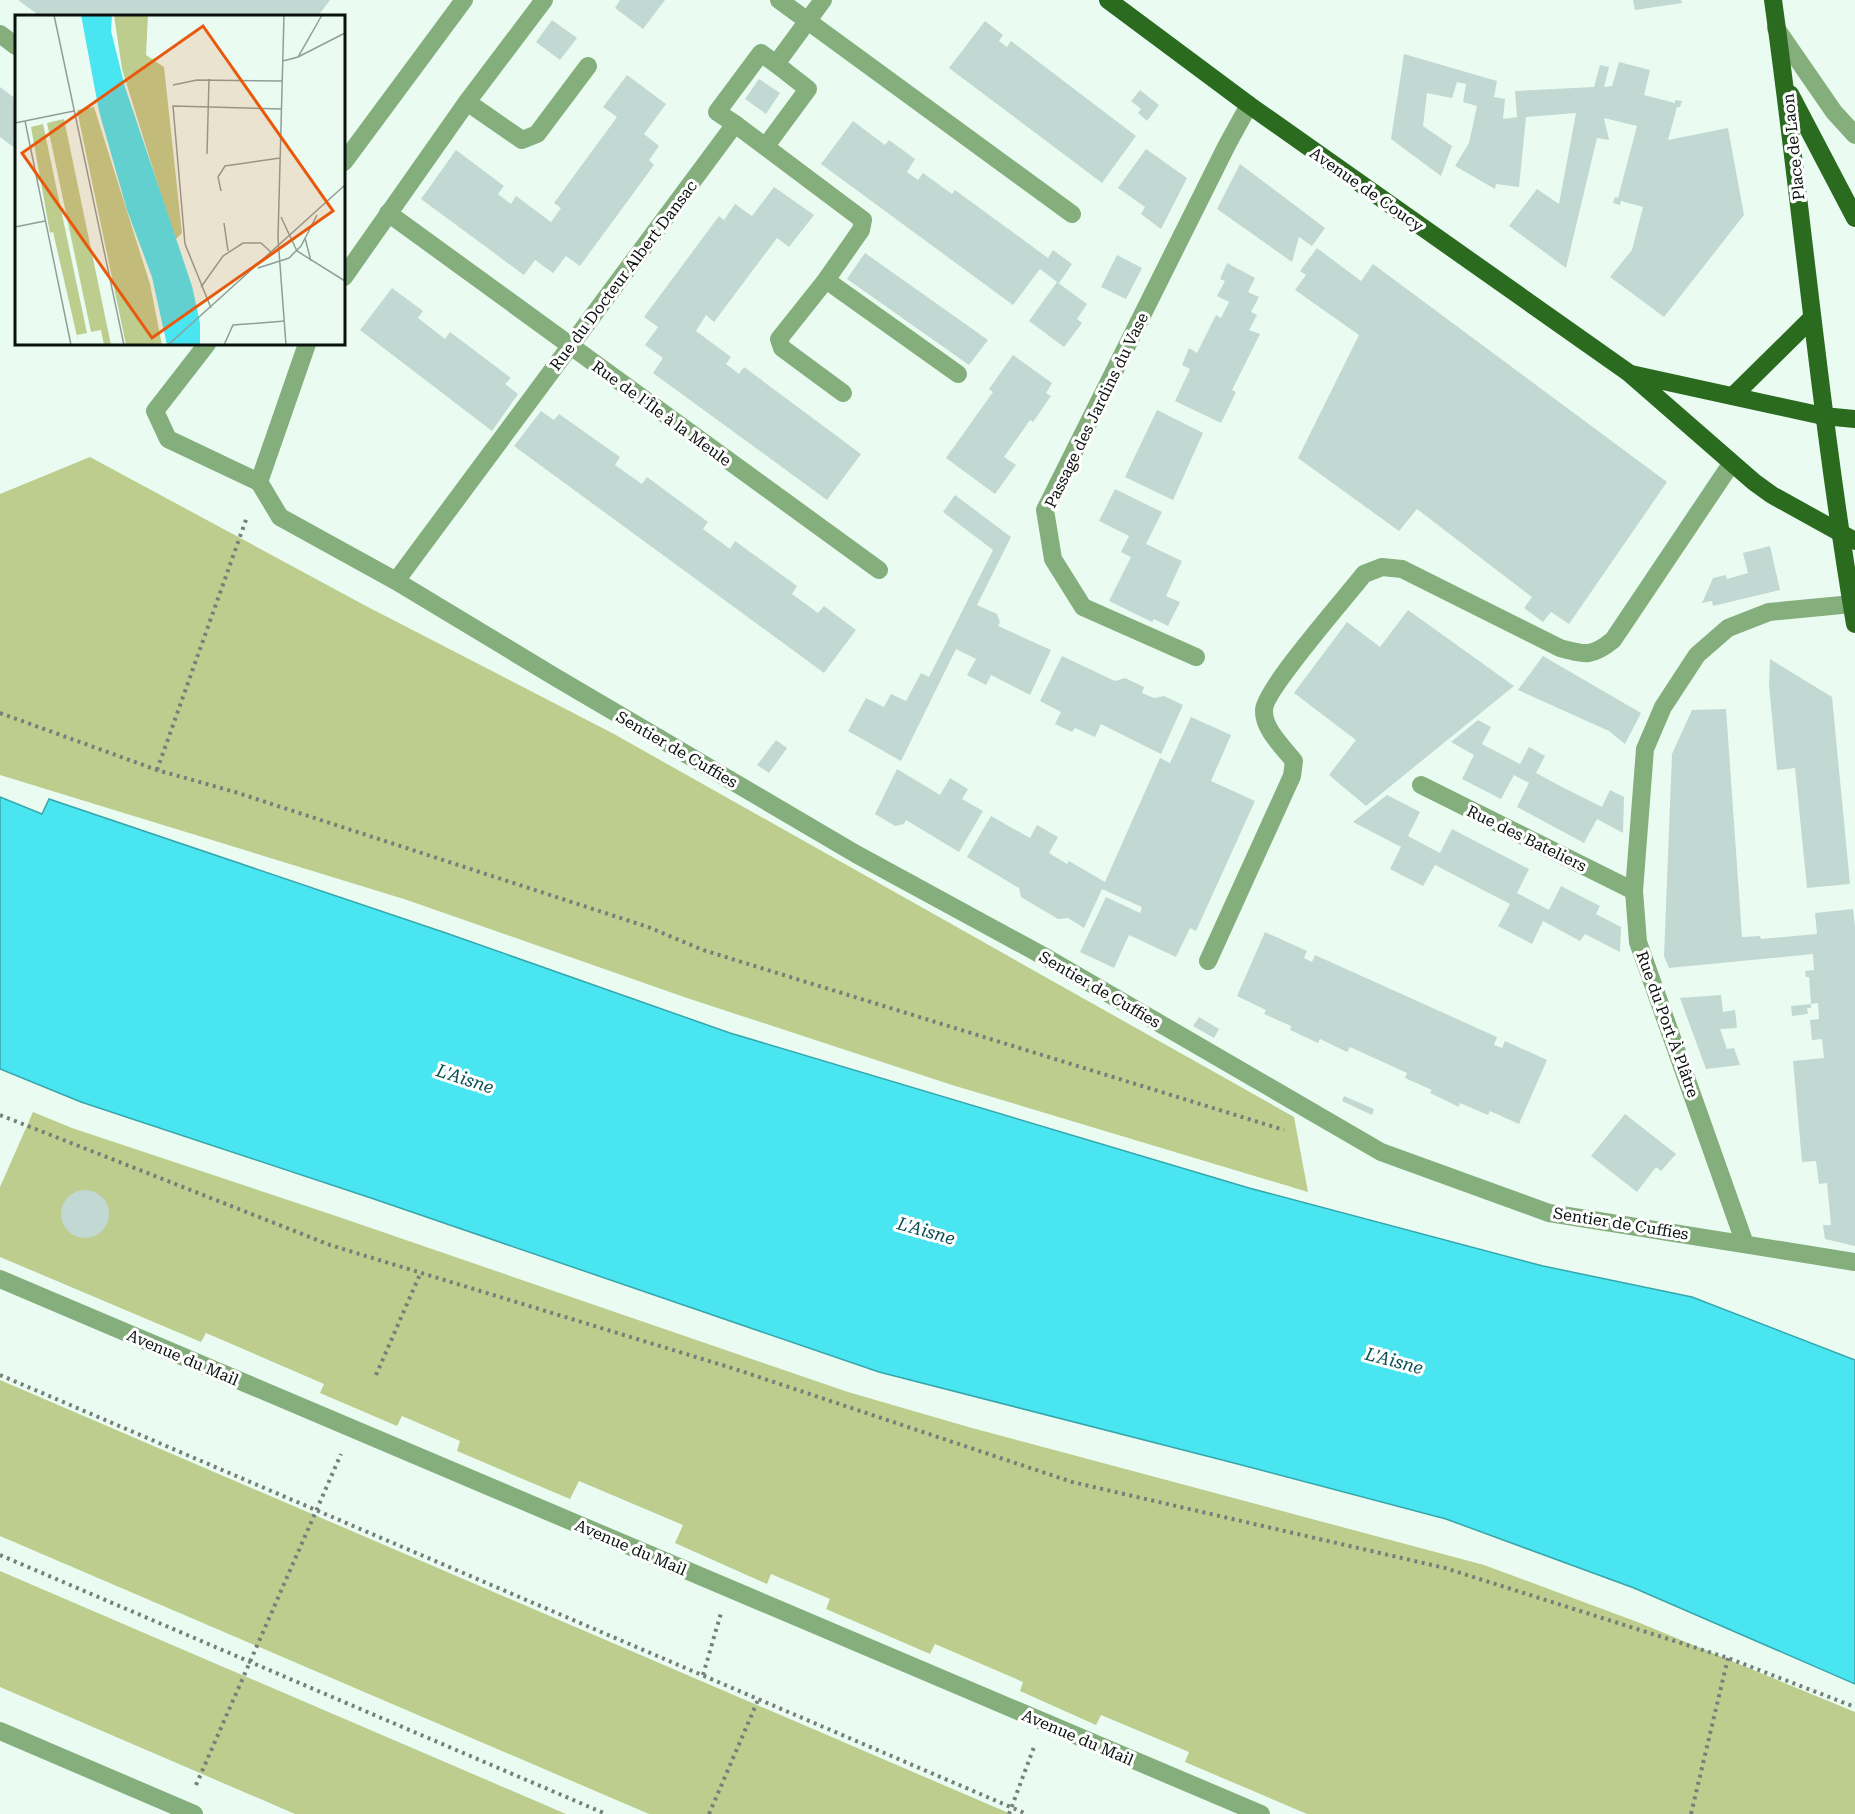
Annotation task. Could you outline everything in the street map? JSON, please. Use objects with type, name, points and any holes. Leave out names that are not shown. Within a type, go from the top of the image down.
[{"type":"main road","name":"Avenue de Coucy","points":[[1108,0],[1249,105],[1629,373]]},
{"type":"main road","points":[[1773,0],[1786,86]]},
{"type":"main road","name":"Place de Laon","points":[[1786,86],[1855,218]]},
{"type":"main road","name":"Place de Laon","points":[[1786,86],[1823,416],[1847,538],[1855,624]]},
{"type":"main road","points":[[1733,396],[1812,318]]},
{"type":"main road","points":[[1629,373],[1823,416],[1855,419]]},
{"type":"main road","points":[[1629,373],[1731,464],[1772,495],[1847,538]]},
{"type":"street","points":[[345,161],[464,0]]},
{"type":"street","points":[[345,276],[467,102],[544,0]]},
{"type":"street","points":[[779,0],[1072,214]]},
{"type":"street","points":[[776,64],[823,0]]},
{"type":"street","points":[[1776,28],[1834,112],[1855,135]]},
{"type":"street","points":[[0,34],[15,45]]},
{"type":"street","points":[[766,146],[808,90],[761,53],[717,112],[766,146],[863,220],[861,230],[826,280],[779,339],[782,348],[843,393]]},
{"type":"street","points":[[467,102],[522,140],[537,134],[588,66]]},
{"type":"street","name":"Passage des Jardins du Vase","points":[[1196,657],[1083,607],[1053,559],[1045,510],[1249,105]]},
{"type":"street","name":"Rue du Docteur Albert Dansac","points":[[396,581],[735,124]]},
{"type":"street","name":"Rue de l'Île à la Meule","points":[[388,213],[879,570]]},
{"type":"street","points":[[826,280],[958,374]]},
{"type":"street","points":[[206,345],[155,411],[168,440],[259,482],[307,345]]},
{"type":"street","points":[[1208,961],[1292,776],[1294,761],[1266,724],[1263,709],[1278,680],[1364,574],[1382,567],[1402,569],[1560,648],[1582,654],[1598,652],[1613,640],[1731,464]]},
{"type":"street","name":"Sentier de Cuffies","points":[[259,482],[280,518],[396,581],[836,842],[1047,958],[1381,1152],[1549,1212],[1855,1262]]},
{"type":"street","name":"Rue du Port À Plâtre","points":[[1745,1244],[1638,942],[1634,891],[1645,749],[1663,706],[1697,655],[1728,628],[1769,612],[1852,604]]},
{"type":"street","name":"Rue des Bateliers","points":[[1421,785],[1634,891]]},
{"type":"street","name":"Avenue du Mail","points":[[0,1279],[1261,1814]]},
{"type":"street","points":[[0,1731],[189,1812]]},
{"type":"path","points":[[157,770],[259,482]]},
{"type":"path","points":[[0,713],[157,770],[235,792],[648,927],[703,950],[1287,1131]]},
{"type":"path","points":[[0,1115],[330,1245],[735,1369],[1072,1482],[1445,1568],[1728,1658],[1855,1707]]},
{"type":"path","points":[[376,1375],[421,1272]]},
{"type":"path","points":[[0,1375],[1027,1814]]},
{"type":"path","points":[[189,1812],[250,1661],[345,1445]]},
{"type":"path","points":[[0,1555],[606,1814]]},
{"type":"path","points":[[703,1675],[728,1588]]},
{"type":"path","points":[[1691,1814],[1728,1658]]},
{"type":"path","points":[[709,1814],[758,1700]]},
{"type":"path","points":[[1009,1814],[1044,1722]]},
{"type":"green space","points":[[90,457],[366,606],[614,734],[1294,1117],[1308,1192],[952,1085],[687,998],[407,900],[0,775],[0,494]]},
{"type":"green space","points":[[33,1112],[72,1128],[848,1392],[972,1428],[1484,1565],[1640,1623],[1855,1712],[1855,1814],[1307,1814],[1185,1762],[1189,1752],[1101,1715],[1096,1725],[1020,1691],[1023,1682],[935,1644],[930,1654],[826,1609],[830,1599],[771,1574],[767,1584],[675,1543],[683,1525],[579,1481],[570,1499],[457,1451],[460,1441],[402,1416],[397,1426],[320,1393],[324,1384],[206,1333],[201,1342],[0,1257],[0,1187]]},
{"type":"green space","points":[[0,1380],[1011,1814],[649,1814],[0,1536]]},
{"type":"green space","points":[[0,1571],[566,1814],[295,1814],[0,1687]]},
{"type":"water","name":"L'Aisne","points":[[0,797],[42,814],[49,799],[446,933],[730,1033],[1249,1188],[1543,1266],[1692,1297],[1855,1360],[1855,1684],[1634,1588],[1446,1519],[879,1372],[371,1198],[81,1102],[0,1069]]},
{"type":"building","points":[[18,0],[330,0],[319,15],[39,15]]},
{"type":"building","points":[[620,0],[665,0],[643,29],[615,8]]},
{"type":"building","points":[[1633,0],[1681,0],[1682,3],[1635,10]]},
{"type":"building","points":[[552,20],[577,38],[560,60],[536,42]]},
{"type":"building","points":[[985,21],[1003,35],[999,41],[1007,47],[1011,41],[1136,136],[1102,183],[949,68]]},
{"type":"building","points":[[1404,54],[1497,81],[1494,97],[1505,99],[1503,119],[1517,117],[1515,91],[1594,87],[1600,65],[1609,67],[1604,87],[1612,86],[1619,62],[1650,70],[1644,95],[1675,103],[1675,100],[1682,101],[1680,107],[1677,107],[1668,140],[1728,128],[1744,215],[1664,317],[1610,277],[1632,250],[1643,207],[1621,201],[1620,205],[1613,203],[1615,197],[1618,198],[1637,126],[1604,118],[1609,140],[1597,138],[1566,268],[1509,226],[1537,189],[1559,204],[1576,113],[1526,117],[1519,187],[1496,184],[1495,189],[1455,166],[1469,143],[1477,106],[1463,102],[1466,84],[1457,82],[1452,98],[1427,93],[1423,126],[1452,146],[1441,176],[1391,139]]},
{"type":"building","points":[[627,75],[666,104],[644,134],[659,146],[649,160],[654,165],[580,266],[566,256],[553,273],[535,260],[524,275],[421,199],[456,150],[504,186],[498,194],[511,204],[516,196],[551,222],[561,208],[554,203],[617,117],[603,107]]},
{"type":"building","points":[[759,79],[780,93],[766,114],[745,99]]},
{"type":"building","points":[[0,87],[15,98],[15,148],[0,137]]},
{"type":"building","points":[[1140,90],[1159,105],[1147,121],[1138,113],[1141,109],[1131,101]]},
{"type":"building","points":[[853,121],[885,145],[889,140],[915,159],[907,172],[918,180],[923,173],[952,194],[955,190],[1048,258],[1053,250],[1072,264],[1059,283],[1040,269],[1013,305],[821,164]]},
{"type":"building","points":[[1146,149],[1187,178],[1161,229],[1141,214],[1145,207],[1118,188]]},
{"type":"building","points":[[1240,164],[1325,228],[1312,246],[1299,237],[1292,262],[1217,209]]},
{"type":"building","points":[[774,187],[814,215],[789,247],[777,238],[714,322],[706,315],[696,331],[731,357],[726,364],[739,374],[744,367],[861,454],[827,500],[653,373],[663,358],[645,345],[658,327],[644,317],[719,216],[724,220],[735,204],[752,216]]},
{"type":"building","points":[[1317,248],[1361,281],[1373,264],[1667,482],[1569,624],[1551,612],[1543,622],[1524,608],[1532,597],[1417,509],[1399,531],[1298,458],[1359,335],[1295,290],[1306,275],[1300,271]]},
{"type":"building","points":[[865,253],[988,340],[969,365],[847,279]]},
{"type":"building","points":[[1117,255],[1142,268],[1126,299],[1101,287]]},
{"type":"building","points":[[1227,263],[1255,278],[1248,292],[1259,297],[1251,312],[1257,315],[1249,330],[1260,334],[1232,390],[1236,392],[1221,423],[1175,401],[1190,369],[1182,365],[1189,348],[1197,353],[1216,315],[1221,318],[1229,302],[1217,296],[1225,281],[1220,279]]},
{"type":"building","points":[[1057,282],[1087,304],[1077,319],[1082,323],[1064,347],[1029,321]]},
{"type":"building","points":[[392,288],[423,311],[418,318],[445,339],[450,332],[511,378],[505,384],[518,394],[492,431],[360,330]]},
{"type":"building","points":[[1013,355],[1052,383],[1046,393],[1051,396],[1033,422],[1030,420],[1004,457],[1016,465],[995,494],[946,458],[993,392],[989,389]]},
{"type":"building","points":[[1157,410],[1203,433],[1173,500],[1125,477]]},
{"type":"building","points":[[541,411],[554,420],[559,414],[620,457],[615,465],[642,484],[647,477],[708,522],[703,529],[730,549],[735,541],[797,586],[792,594],[818,613],[824,606],[856,630],[824,673],[514,446]]},
{"type":"building","points":[[1115,489],[1162,512],[1146,544],[1182,561],[1166,596],[1180,602],[1168,626],[1154,619],[1152,622],[1109,601],[1131,557],[1121,552],[1129,536],[1099,521]]},
{"type":"building","points":[[955,495],[1011,537],[977,605],[997,614],[1000,622],[998,626],[1051,650],[1030,695],[991,675],[986,685],[967,675],[976,659],[956,649],[901,761],[848,731],[866,698],[884,707],[891,694],[906,701],[921,673],[929,677],[993,550],[943,512]]},
{"type":"building","points":[[1770,546],[1780,590],[1713,606],[1712,601],[1702,603],[1713,578],[1726,575],[1727,579],[1748,573],[1743,553]]},
{"type":"building","points":[[1408,610],[1514,686],[1366,806],[1329,775],[1356,740],[1294,693],[1347,622],[1380,647]]},
{"type":"building","points":[[1062,656],[1115,681],[1125,678],[1144,687],[1142,693],[1154,698],[1164,696],[1183,705],[1161,754],[1101,724],[1095,737],[1075,728],[1072,732],[1055,724],[1061,712],[1040,701]]},
{"type":"building","points":[[1543,656],[1641,713],[1625,744],[1609,731],[1518,690]]},
{"type":"building","points":[[1770,659],[1832,697],[1850,884],[1807,888],[1795,768],[1777,770],[1769,685]]},
{"type":"building","points":[[1726,709],[1742,937],[1760,936],[1761,939],[1817,934],[1815,913],[1853,909],[1855,927],[1855,1246],[1825,1239],[1823,1225],[1831,1225],[1827,1183],[1819,1184],[1816,1161],[1802,1162],[1793,1061],[1824,1058],[1822,1039],[1812,1040],[1810,1020],[1819,1019],[1818,1003],[1811,1004],[1809,977],[1806,977],[1805,971],[1814,970],[1813,954],[1669,968],[1664,956],[1672,754],[1692,710]]},
{"type":"building","points":[[1191,717],[1231,735],[1211,781],[1255,801],[1196,931],[1190,928],[1176,957],[1129,935],[1114,968],[1080,952],[1106,897],[1140,913],[1142,907],[1102,889],[1084,928],[1068,918],[1058,919],[1021,897],[1019,888],[967,857],[991,816],[1030,838],[1037,825],[1058,837],[1049,853],[1067,864],[1069,861],[1105,882],[1160,758],[1170,763]]},
{"type":"building","points":[[1478,720],[1491,727],[1482,744],[1520,764],[1529,747],[1545,756],[1536,773],[1564,788],[1602,807],[1610,790],[1624,797],[1623,833],[1597,819],[1584,843],[1517,807],[1529,783],[1514,775],[1501,799],[1462,779],[1474,755],[1451,742]]},
{"type":"building","points":[[776,740],[787,748],[769,773],[757,765]]},
{"type":"building","points":[[897,769],[940,795],[950,778],[968,789],[962,799],[983,811],[959,852],[906,820],[904,824],[895,826],[875,814]]},
{"type":"building","points":[[1387,795],[1420,812],[1408,836],[1440,853],[1452,829],[1529,869],[1517,893],[1549,910],[1561,886],[1600,906],[1596,914],[1621,927],[1620,952],[1585,934],[1580,941],[1543,921],[1532,944],[1498,926],[1510,904],[1435,865],[1423,886],[1390,869],[1401,847],[1353,822]]},
{"type":"building","points":[[1265,932],[1307,951],[1304,958],[1312,962],[1315,955],[1497,1037],[1494,1045],[1502,1048],[1505,1041],[1547,1060],[1519,1124],[1490,1111],[1488,1115],[1460,1103],[1459,1107],[1430,1093],[1432,1090],[1405,1078],[1407,1073],[1350,1047],[1347,1052],[1320,1039],[1318,1043],[1290,1030],[1291,1026],[1264,1014],[1266,1010],[1237,996]]},
{"type":"building","points":[[1721,995],[1723,1012],[1735,1010],[1737,1028],[1720,1029],[1727,1049],[1734,1048],[1740,1065],[1706,1069],[1680,998]]},
{"type":"building","points":[[1811,1004],[1811,1008],[1807,1008],[1808,1014],[1792,1016],[1791,1006]]},
{"type":"building","points":[[1199,1017],[1219,1029],[1214,1038],[1193,1026]]},
{"type":"building","points":[[1344,1096],[1374,1109],[1372,1115],[1342,1101]]},
{"type":"building","points":[[1625,1114],[1676,1154],[1661,1171],[1656,1167],[1637,1192],[1591,1156]]},
{"type":"building","points":[[80,1190],[90,1190],[102,1197],[109,1209],[109,1219],[102,1231],[90,1238],[80,1238],[65,1227],[61,1219],[61,1209],[72,1194]]}]
